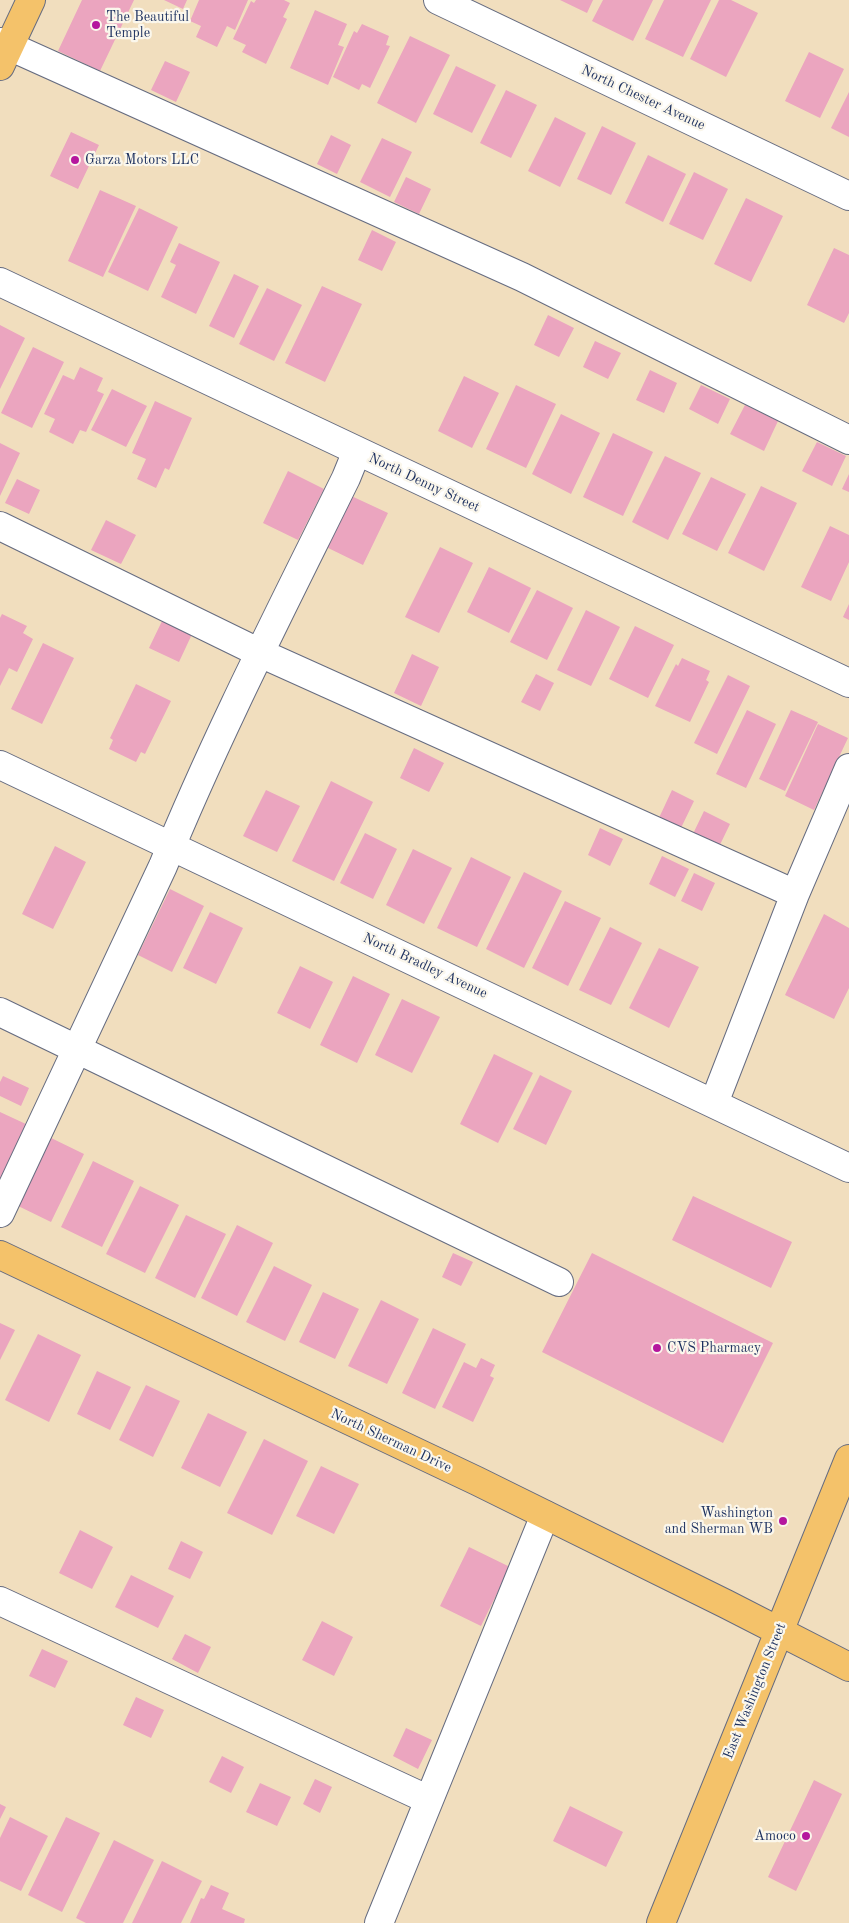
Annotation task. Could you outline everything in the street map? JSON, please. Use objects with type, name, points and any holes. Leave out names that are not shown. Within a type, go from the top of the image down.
[{"type":"main road","points":[[3,51],[31,0]]},
{"type":"main road","name":"North Sherman Drive","points":[[0,1255],[545,1515],[849,1667]]},
{"type":"main road","name":"East Washington Street","points":[[660,1923],[849,1459]]},
{"type":"street","name":"North Chester Avenue","points":[[438,0],[849,196]]},
{"type":"street","points":[[3,51],[522,278],[849,440]]},
{"type":"street","name":"North Denny Street","points":[[0,282],[849,683]]},
{"type":"street","points":[[0,1212],[260,653],[346,478],[357,451]]},
{"type":"street","points":[[0,526],[260,653],[796,894]]},
{"type":"street","name":"North Bradley Avenue","points":[[0,765],[849,1168]]},
{"type":"street","points":[[714,1103],[796,894],[849,768]]},
{"type":"street","points":[[0,1012],[559,1282]]},
{"type":"street","points":[[379,1923],[545,1515]]},
{"type":"street","points":[[0,1601],[429,1800]]},
{"type":"building","name":"The Beautiful Temple","points":[[82,0],[134,0],[100,71],[58,51]]},
{"type":"building","points":[[164,0],[187,0],[183,9]]},
{"type":"building","points":[[199,0],[248,0],[235,30],[227,26],[217,47],[196,37],[201,26],[190,21]]},
{"type":"building","points":[[256,0],[284,0],[290,3],[283,17],[287,19],[266,64],[242,52],[246,45],[233,39],[251,1],[254,3]]},
{"type":"building","points":[[560,0],[593,0],[587,13]]},
{"type":"building","points":[[603,0],[653,0],[633,41],[592,21]]},
{"type":"building","points":[[664,0],[711,0],[683,57],[645,39]]},
{"type":"building","points":[[719,0],[731,0],[758,13],[726,77],[690,59]]},
{"type":"building","points":[[315,10],[347,24],[338,45],[344,47],[328,85],[290,68]]},
{"type":"building","points":[[362,24],[389,36],[386,45],[390,46],[370,88],[362,84],[359,90],[333,77],[354,31],[357,33]]},
{"type":"building","points":[[410,36],[450,55],[416,123],[377,103]]},
{"type":"building","points":[[809,52],[844,69],[820,118],[785,101]]},
{"type":"building","points":[[165,61],[190,72],[176,102],[151,90]]},
{"type":"building","points":[[456,66],[496,85],[472,133],[433,114]]},
{"type":"building","points":[[506,90],[537,105],[511,158],[480,143]]},
{"type":"building","points":[[849,92],[849,137],[831,128]]},
{"type":"building","points":[[555,117],[586,133],[560,187],[528,171]]},
{"type":"building","points":[[602,126],[636,143],[611,195],[577,179]]},
{"type":"building","name":"Garza Motors LLC","points":[[71,132],[99,145],[78,189],[50,176]]},
{"type":"building","points":[[331,135],[351,145],[337,174],[317,164]]},
{"type":"building","points":[[382,138],[412,152],[390,197],[360,182]]},
{"type":"building","points":[[648,155],[686,174],[663,222],[625,203]]},
{"type":"building","points":[[694,172],[728,189],[703,240],[669,224]]},
{"type":"building","points":[[406,177],[431,189],[419,214],[394,202]]},
{"type":"building","points":[[100,190],[136,206],[103,277],[68,261]]},
{"type":"building","points":[[746,198],[783,216],[751,282],[714,264]]},
{"type":"building","points":[[139,208],[178,227],[148,291],[108,272]]},
{"type":"building","points":[[372,230],[396,242],[382,271],[358,260]]},
{"type":"building","points":[[179,243],[220,262],[196,314],[161,297],[176,265],[170,262]]},
{"type":"building","points":[[834,248],[849,255],[849,313],[844,323],[807,305]]},
{"type":"building","points":[[234,274],[259,286],[234,338],[209,326]]},
{"type":"building","points":[[322,286],[362,304],[325,382],[285,363]]},
{"type":"building","points":[[267,288],[302,305],[274,361],[239,344]]},
{"type":"building","points":[[548,315],[574,328],[559,357],[534,345]]},
{"type":"building","points":[[0,325],[25,338],[0,389]]},
{"type":"building","points":[[595,341],[621,353],[608,379],[583,367]]},
{"type":"building","points":[[33,347],[64,362],[32,428],[1,413]]},
{"type":"building","points":[[80,367],[103,378],[97,391],[104,394],[86,432],[80,430],[73,444],[49,432],[55,419],[44,414],[63,375],[74,380]]},
{"type":"building","points":[[650,370],[677,383],[664,413],[636,400]]},
{"type":"building","points":[[464,376],[499,393],[472,448],[438,431]]},
{"type":"building","points":[[516,385],[556,404],[526,468],[486,449]]},
{"type":"building","points":[[701,385],[730,399],[718,424],[689,409]]},
{"type":"building","points":[[112,389],[147,406],[126,447],[91,430]]},
{"type":"building","points":[[155,401],[192,418],[169,470],[165,468],[156,488],[137,479],[146,459],[132,453]]},
{"type":"building","points":[[745,405],[778,421],[764,451],[730,434]]},
{"type":"building","points":[[561,414],[600,433],[571,494],[532,474]]},
{"type":"building","points":[[613,433],[653,452],[623,516],[583,497]]},
{"type":"building","points":[[817,442],[846,456],[832,486],[802,471]]},
{"type":"building","points":[[0,443],[20,453],[0,496]]},
{"type":"building","points":[[665,456],[701,473],[668,540],[632,522]]},
{"type":"building","points":[[288,471],[324,489],[298,540],[263,523]]},
{"type":"building","points":[[849,474],[849,492],[842,489]]},
{"type":"building","points":[[711,477],[746,494],[717,551],[682,534]]},
{"type":"building","points":[[17,479],[40,490],[29,514],[5,503]]},
{"type":"building","points":[[761,486],[797,503],[764,571],[728,553]]},
{"type":"building","points":[[347,494],[388,513],[363,565],[322,545]]},
{"type":"building","points":[[106,520],[136,535],[121,564],[91,550]]},
{"type":"building","points":[[830,526],[849,535],[849,562],[831,601],[801,587]]},
{"type":"building","points":[[440,547],[473,563],[439,633],[405,617]]},
{"type":"building","points":[[489,567],[531,588],[509,633],[467,612]]},
{"type":"building","points":[[537,590],[573,608],[547,660],[510,642]]},
{"type":"building","points":[[849,604],[849,620],[843,617]]},
{"type":"building","points":[[586,610],[620,627],[591,686],[557,670]]},
{"type":"building","points":[[2,614],[27,626],[23,633],[33,639],[17,672],[9,668],[0,686],[0,618]]},
{"type":"building","points":[[163,619],[193,632],[179,662],[149,648]]},
{"type":"building","points":[[635,626],[674,645],[648,698],[609,679]]},
{"type":"building","points":[[43,643],[74,658],[42,724],[11,709]]},
{"type":"building","points":[[412,654],[439,667],[421,706],[394,693]]},
{"type":"building","points":[[682,658],[710,671],[706,680],[709,682],[690,722],[655,706],[676,664],[678,666]]},
{"type":"building","points":[[536,674],[554,683],[540,711],[521,702]]},
{"type":"building","points":[[728,675],[750,686],[717,754],[694,743]]},
{"type":"building","points":[[136,684],[171,701],[145,754],[141,752],[136,762],[109,749],[113,740],[110,738]]},
{"type":"building","points":[[747,710],[776,724],[746,788],[716,774]]},
{"type":"building","points":[[791,710],[818,722],[785,791],[759,779]]},
{"type":"building","points":[[818,724],[848,738],[814,810],[785,796]]},
{"type":"building","points":[[414,748],[444,763],[429,792],[400,778]]},
{"type":"building","points":[[331,781],[373,802],[334,881],[292,861]]},
{"type":"building","points":[[266,790],[300,806],[277,852],[243,836]]},
{"type":"building","points":[[672,790],[694,801],[680,830],[658,820]]},
{"type":"building","points":[[704,811],[730,824],[716,853],[690,840]]},
{"type":"building","points":[[600,828],[623,839],[610,866],[588,855]]},
{"type":"building","points":[[365,833],[397,849],[373,899],[340,883]]},
{"type":"building","points":[[55,846],[86,862],[53,929],[22,914]]},
{"type":"building","points":[[413,849],[452,868],[424,924],[386,905]]},
{"type":"building","points":[[662,856],[689,869],[675,897],[649,884]]},
{"type":"building","points":[[471,857],[511,877],[477,947],[437,928]]},
{"type":"building","points":[[524,872],[562,891],[524,968],[486,949]]},
{"type":"building","points":[[694,873],[715,883],[702,911],[681,901]]},
{"type":"building","points":[[170,889],[204,906],[172,972],[138,955]]},
{"type":"building","points":[[565,901],[601,918],[568,986],[532,968]]},
{"type":"building","points":[[210,912],[243,928],[216,984],[183,968]]},
{"type":"building","points":[[824,914],[849,928],[849,988],[834,1019],[785,995]]},
{"type":"building","points":[[610,927],[642,943],[611,1005],[579,990]]},
{"type":"building","points":[[659,948],[699,967],[669,1028],[629,1008]]},
{"type":"building","points":[[300,966],[333,982],[310,1029],[277,1013]]},
{"type":"building","points":[[353,976],[390,994],[357,1063],[320,1045]]},
{"type":"building","points":[[402,999],[440,1017],[412,1073],[375,1055]]},
{"type":"building","points":[[494,1054],[533,1073],[498,1143],[460,1124]]},
{"type":"building","points":[[540,1075],[572,1091],[546,1145],[513,1129]]},
{"type":"building","points":[[3,1076],[29,1088],[21,1106],[0,1096],[0,1082]]},
{"type":"building","points":[[0,1112],[28,1125],[0,1182]]},
{"type":"building","points":[[45,1135],[84,1154],[51,1222],[12,1203]]},
{"type":"building","points":[[93,1161],[134,1181],[102,1247],[61,1227]]},
{"type":"building","points":[[140,1186],[179,1205],[145,1273],[106,1254]]},
{"type":"building","points":[[693,1196],[792,1242],[771,1288],[672,1240]]},
{"type":"building","points":[[186,1215],[226,1234],[195,1298],[155,1278]]},
{"type":"building","points":[[237,1225],[273,1243],[237,1316],[201,1298]]},
{"type":"building","points":[[453,1253],[473,1262],[461,1286],[442,1277]]},
{"type":"building","name":"CVS Pharmacy","points":[[592,1253],[773,1343],[723,1443],[542,1352]]},
{"type":"building","points":[[274,1266],[312,1285],[285,1341],[246,1322]]},
{"type":"building","points":[[323,1292],[359,1309],[335,1359],[299,1342]]},
{"type":"building","points":[[381,1300],[419,1319],[387,1384],[348,1366]]},
{"type":"building","points":[[0,1323],[15,1330],[0,1360]]},
{"type":"building","points":[[433,1328],[466,1344],[435,1409],[402,1393]]},
{"type":"building","points":[[38,1334],[81,1355],[49,1422],[5,1400]]},
{"type":"building","points":[[481,1358],[495,1365],[490,1376],[494,1378],[473,1422],[442,1407],[464,1362],[476,1368]]},
{"type":"building","points":[[97,1371],[131,1387],[110,1430],[77,1414]]},
{"type":"building","points":[[146,1385],[180,1401],[153,1457],[119,1440]]},
{"type":"building","points":[[208,1413],[247,1432],[220,1487],[181,1468]]},
{"type":"building","points":[[264,1439],[308,1461],[272,1535],[227,1513]]},
{"type":"building","points":[[321,1466],[359,1484],[334,1534],[296,1516]]},
{"type":"building","points":[[80,1530],[113,1547],[92,1589],[59,1573]]},
{"type":"building","points":[[181,1541],[203,1552],[190,1579],[168,1569]]},
{"type":"building","points":[[469,1547],[510,1567],[481,1626],[440,1606]]},
{"type":"building","points":[[131,1575],[174,1596],[158,1628],[115,1607]]},
{"type":"building","points":[[322,1621],[353,1637],[334,1676],[302,1660]]},
{"type":"building","points":[[185,1634],[211,1647],[198,1673],[172,1659]]},
{"type":"building","points":[[42,1649],[68,1661],[55,1688],[29,1676]]},
{"type":"building","points":[[136,1697],[164,1710],[151,1738],[123,1725]]},
{"type":"building","points":[[406,1728],[432,1740],[418,1769],[393,1756]]},
{"type":"building","points":[[222,1756],[244,1767],[231,1793],[209,1782]]},
{"type":"building","points":[[315,1779],[332,1787],[320,1813],[303,1804]]},
{"type":"building","points":[[814,1780],[842,1794],[796,1891],[768,1877]]},
{"type":"building","points":[[260,1783],[291,1797],[277,1826],[246,1812]]},
{"type":"building","points":[[0,1804],[6,1807],[0,1819]]},
{"type":"building","points":[[570,1806],[623,1832],[606,1867],[553,1841]]},
{"type":"building","points":[[10,1817],[48,1836],[21,1891],[0,1881],[0,1838]]},
{"type":"building","points":[[66,1817],[100,1833],[62,1912],[28,1895]]},
{"type":"building","points":[[114,1840],[154,1860],[123,1923],[86,1923],[76,1918]]},
{"type":"building","points":[[162,1861],[202,1881],[181,1923],[132,1923]]},
{"type":"building","points":[[211,1885],[229,1893],[222,1909],[245,1919],[244,1923],[190,1923],[201,1898],[204,1899]]},
{"type":"place","name":"The Beautiful Temple","points":[[96,25]]},
{"type":"place","name":"Garza Motors LLC","points":[[75,160]]},
{"type":"place","name":"CVS Pharmacy","points":[[657,1348]]},
{"type":"place","name":"Washington and Sherman WB","points":[[783,1521]]},
{"type":"place","name":"Amoco","points":[[806,1836]]}]
